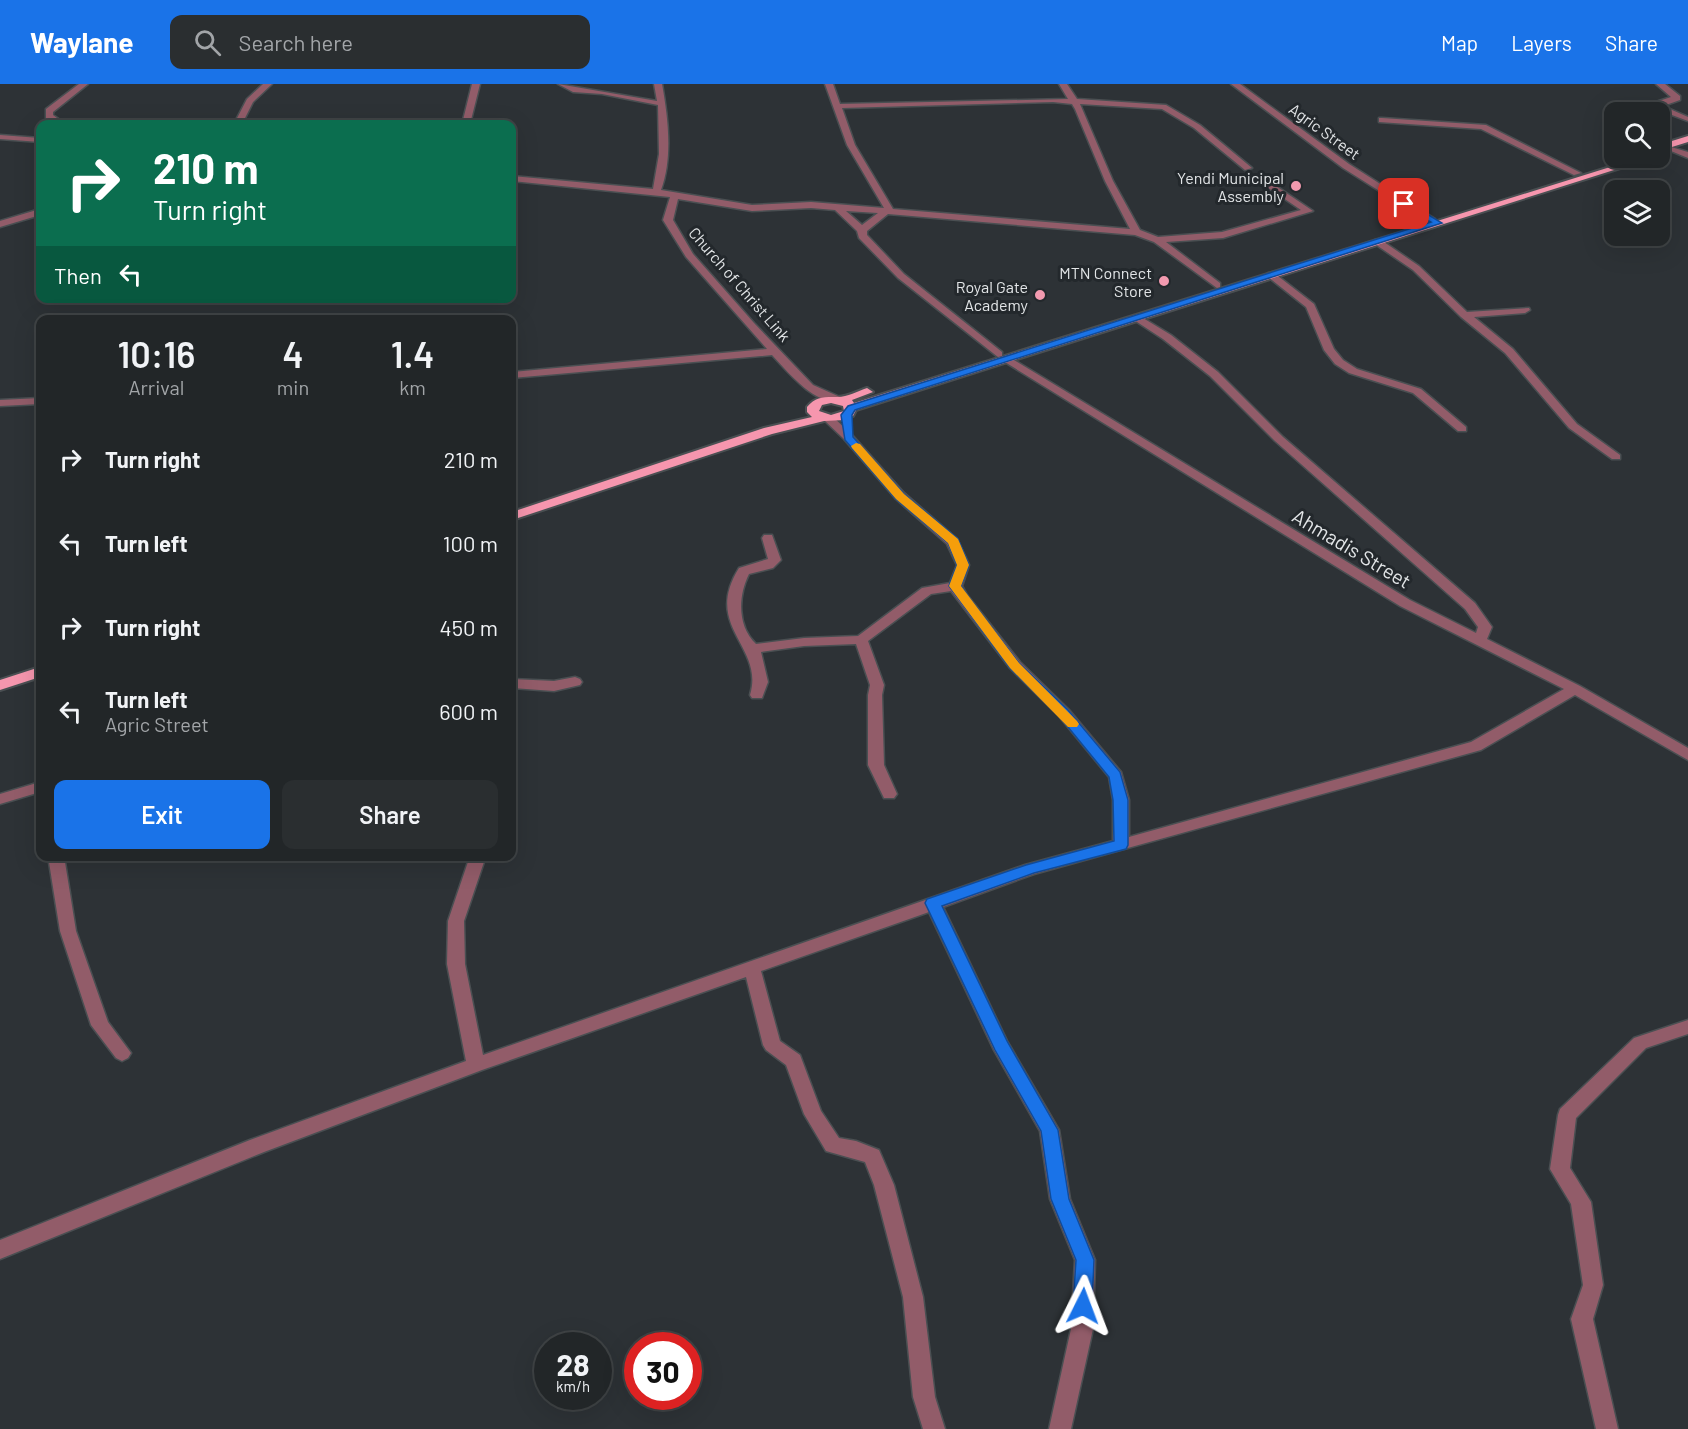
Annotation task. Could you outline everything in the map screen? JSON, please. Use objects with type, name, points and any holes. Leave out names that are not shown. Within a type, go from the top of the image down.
[{"type":"highway","points":[[1670,145],[1688,139]]},
{"type":"highway","points":[[1670,150],[1688,145]]},
{"type":"highway","points":[[768,431],[826,399],[838,399],[1138,318],[1378,242],[1604,165]]},
{"type":"highway","points":[[516,515],[768,431],[849,412],[1002,356],[1217,285],[1613,168]]},
{"type":"highway","points":[[838,399],[848,403],[849,412]]},
{"type":"highway","points":[[814,407],[816,414],[826,418]]},
{"type":"highway","points":[[0,685],[36,673]]},
{"type":"street","points":[[55,120],[49,116],[49,111],[84,84]]},
{"type":"street","points":[[239,120],[249,102],[268,84]]},
{"type":"street","points":[[467,120],[476,84]]},
{"type":"street","points":[[562,84],[568,89],[580,92],[609,93],[646,104],[660,103]]},
{"type":"street","points":[[656,192],[663,169],[662,118],[657,84]]},
{"type":"street","points":[[830,84],[851,145],[869,178],[890,209],[862,230]]},
{"type":"street","points":[[1063,84],[1073,100],[1109,181],[1136,232]]},
{"type":"street","name":"Agric Street","points":[[1235,84],[1346,166],[1434,221]]},
{"type":"street","points":[[1660,84],[1677,98],[1659,104],[1659,107],[1686,120]]},
{"type":"street","points":[[837,106],[1073,100],[1152,106],[1179,113],[1193,122],[1224,152],[1248,168]]},
{"type":"street","points":[[1382,120],[1483,127],[1577,173]]},
{"type":"street","points":[[0,137],[36,140]]},
{"type":"street","points":[[1674,149],[1688,155]]},
{"type":"street","points":[[516,179],[656,192],[729,206],[752,208],[802,206],[887,211],[1136,232],[1157,240],[1217,285]]},
{"type":"street","points":[[1157,240],[1223,235],[1308,211],[1270,185]]},
{"type":"street","name":"Church of Christ Link","points":[[675,195],[668,220],[674,233],[697,264],[750,326],[809,387],[838,399]]},
{"type":"street","name":"Ahmadis Street","points":[[838,208],[862,230],[862,236],[901,276],[1002,356],[1405,603],[1575,689],[1688,755]]},
{"type":"street","points":[[0,224],[8,224],[20,217],[36,213]]},
{"type":"street","points":[[1378,242],[1416,268],[1465,315],[1509,351],[1573,426],[1617,457]]},
{"type":"street","points":[[1272,274],[1310,306],[1329,350],[1339,362],[1353,371],[1417,391],[1462,429]]},
{"type":"street","points":[[1465,315],[1525,310]]},
{"type":"street","points":[[1138,318],[1167,337],[1214,374],[1279,439],[1470,606],[1485,627],[1480,641]]},
{"type":"street","points":[[516,375],[776,351]]},
{"type":"street","name":"Church of Christ Link","points":[[809,387],[814,407]]},
{"type":"street","points":[[0,403],[36,401]]},
{"type":"street","points":[[848,438],[849,412]]},
{"type":"street","points":[[826,418],[848,438],[900,496],[954,542],[963,565],[955,586]]},
{"type":"street","points":[[757,695],[761,682],[753,649],[739,635],[734,597],[738,580],[744,571],[768,565],[775,560],[768,538]]},
{"type":"street","points":[[753,649],[804,642],[861,640],[927,591],[955,586]]},
{"type":"street","points":[[955,586],[1015,665],[1064,713],[1116,776],[1120,800],[1121,845]]},
{"type":"street","points":[[861,640],[877,685],[875,695],[876,765],[889,794]]},
{"type":"street","points":[[516,684],[554,686],[575,682]]},
{"type":"street","points":[[0,1250],[257,1146],[476,1065],[1031,868],[1476,746],[1575,689]]},
{"type":"street","points":[[0,799],[36,788]]},
{"type":"street","points":[[57,861],[68,931],[100,1025],[122,1053]]},
{"type":"street","points":[[476,861],[456,921],[456,964],[476,1065]]},
{"type":"street","points":[[933,903],[1000,1045],[1049,1130],[1060,1199],[1085,1260],[1082,1329],[1060,1429]]},
{"type":"street","points":[[752,968],[772,1045],[794,1060],[813,1114],[833,1145],[856,1149],[872,1156],[884,1185],[913,1297],[924,1397],[934,1429]]},
{"type":"street","points":[[1607,1429],[1582,1318],[1593,1285],[1581,1202],[1560,1169],[1567,1115],[1640,1043],[1688,1028]]},
{"type":"slow traffic","points":[[856,446],[900,496],[954,542],[963,565],[955,586],[962,597],[1015,665],[1073,724]]},
{"type":"place","name":"Yendi Municipal Assembly","points":[[1296,186]]},
{"type":"place","name":"MTN Connect Store","points":[[1164,281]]},
{"type":"place","name":"Royal Gate Academy","points":[[1040,295]]},
{"type":"route","points":[[1083,1306],[1085,1260],[1060,1199],[1049,1130],[1000,1045],[933,903],[1031,868],[1121,845],[1120,800],[1116,776],[1064,713],[1015,665],[962,597],[955,586],[963,565],[954,542],[900,496],[848,438],[847,415],[852,408],[950,376],[1438,223],[1404,204]]}]
